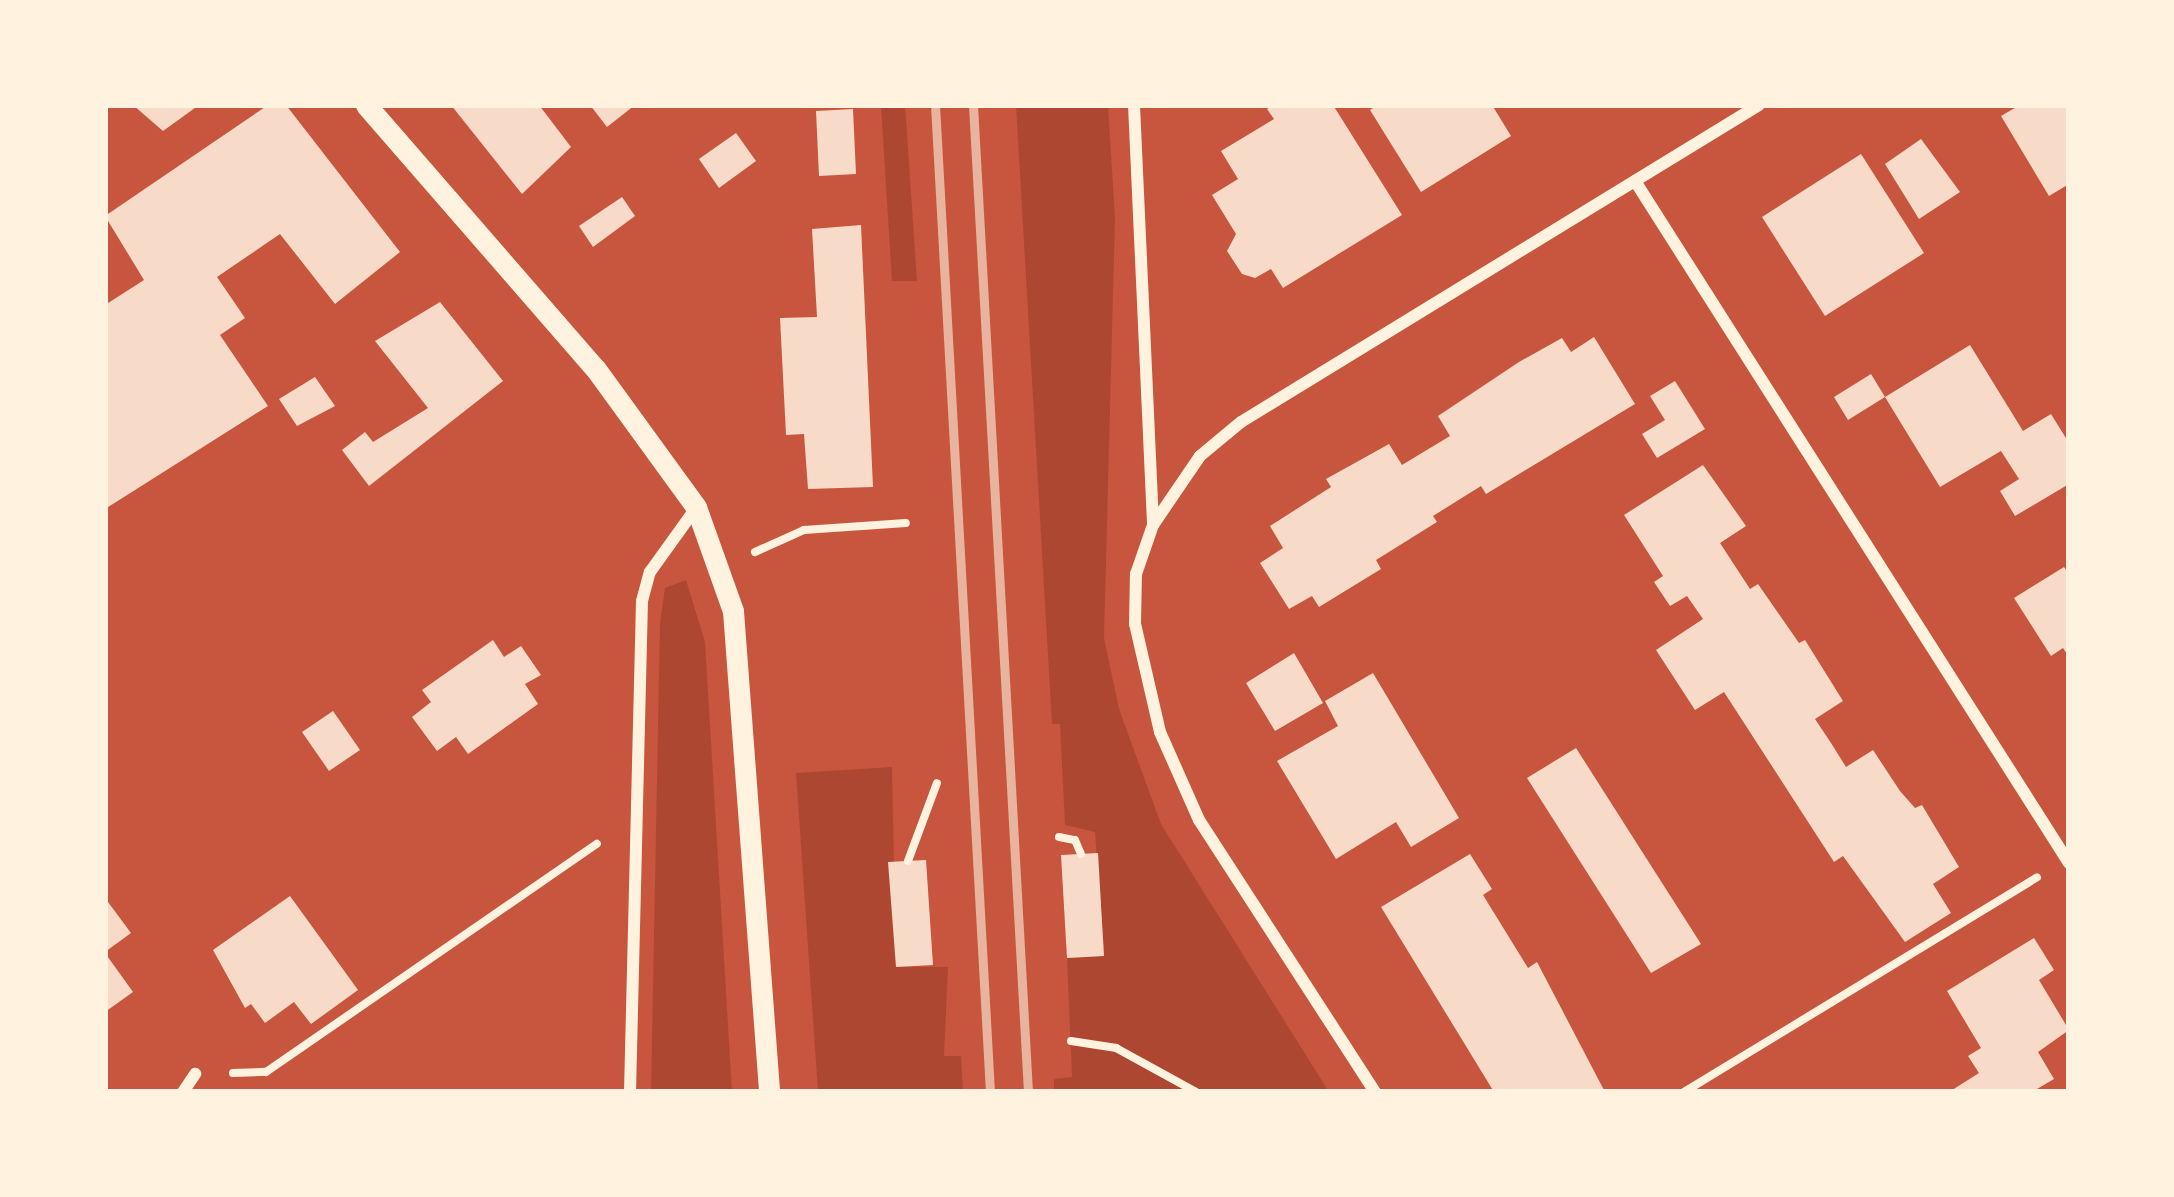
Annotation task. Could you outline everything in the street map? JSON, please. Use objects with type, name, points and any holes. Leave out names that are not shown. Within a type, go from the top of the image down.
[{"type":"street","points":[[366,105],[595,368],[697,507],[721,568],[737,653],[769,1092]]},
{"type":"street","points":[[1134,105],[1154,526]]},
{"type":"street","points":[[1375,1092],[1199,820],[1160,732],[1136,624],[1136,574],[1154,526],[1200,456],[1241,422],[1759,105]]},
{"type":"street","points":[[1634,181],[2069,863]]},
{"type":"street","points":[[630,1092],[642,602],[650,572],[697,507]]},
{"type":"street","points":[[183,1092],[195,1074]]},
{"type":"path","points":[[721,568],[804,530],[906,523]]},
{"type":"path","points":[[908,861],[937,783]]},
{"type":"path","points":[[195,1074],[266,1072],[638,820]]},
{"type":"path","points":[[1059,837],[1075,840],[1081,854]]},
{"type":"path","points":[[1684,1092],[2047,871]]},
{"type":"path","points":[[1071,1041],[1117,1048],[1196,1092]]},
{"type":"shaded area","points":[[881,105],[905,105],[917,281],[892,281]]},
{"type":"shaded area","points":[[1016,105],[1108,105],[1115,218],[1104,638],[1119,709],[1161,824],[1329,1092],[1054,1092],[1054,1079],[1072,1077],[1067,958],[1104,956],[1095,832],[1065,825],[1060,724],[1052,724]]},
{"type":"shaded area","points":[[686,580],[705,642],[732,1092],[651,1092],[660,623],[665,588]]},
{"type":"shaded area","points":[[892,767],[896,967],[948,967],[944,1056],[961,1056],[963,1092],[818,1092],[796,773]]},
{"type":"building","points":[[133,105],[199,105],[163,131]]},
{"type":"building","points":[[268,105],[286,105],[400,252],[335,304],[280,234],[217,277],[245,318],[220,335],[268,406],[105,509],[105,305],[144,280],[105,216]]},
{"type":"building","points":[[451,105],[539,105],[571,147],[522,194]]},
{"type":"building","points":[[590,105],[635,105],[607,127]]},
{"type":"building","points":[[1273,105],[1333,105],[1402,215],[1283,288],[1271,269],[1255,278],[1242,274],[1227,251],[1236,234],[1212,195],[1238,179],[1221,151],[1274,119],[1267,109]]},
{"type":"building","points":[[1378,105],[1492,105],[1511,136],[1421,192],[1370,110]]},
{"type":"building","points":[[2020,105],[2069,105],[2069,184],[2049,196],[2001,116]]},
{"type":"building","points":[[853,109],[856,174],[819,176],[816,111]]},
{"type":"building","points":[[736,133],[756,161],[719,188],[699,159]]},
{"type":"building","points":[[1921,139],[1960,192],[1919,219],[1885,164]]},
{"type":"building","points":[[1861,154],[1924,253],[1825,316],[1762,217]]},
{"type":"building","points":[[622,197],[635,216],[593,247],[579,226]]},
{"type":"building","points":[[861,225],[873,487],[808,489],[804,434],[786,435],[780,318],[817,317],[812,229]]},
{"type":"building","points":[[440,302],[503,381],[369,486],[342,450],[365,432],[373,442],[428,408],[375,341]]},
{"type":"building","points":[[1594,337],[1635,404],[1486,494],[1481,486],[1433,516],[1437,522],[1376,560],[1381,569],[1319,607],[1312,596],[1289,609],[1260,563],[1283,548],[1270,526],[1331,487],[1326,479],[1389,444],[1402,465],[1450,436],[1438,416],[1519,362],[1562,338],[1571,352]]},
{"type":"building","points":[[1970,345],[2023,431],[2051,414],[2069,443],[2069,484],[2015,516],[2000,491],[2019,479],[2001,451],[1940,487],[1885,397]]},
{"type":"building","points":[[1871,374],[1885,397],[1848,420],[1834,397]]},
{"type":"building","points":[[315,377],[335,406],[297,426],[279,399]]},
{"type":"building","points":[[1675,381],[1705,429],[1657,458],[1642,434],[1665,420],[1650,396]]},
{"type":"building","points":[[1703,465],[1746,526],[1720,543],[1750,589],[1758,584],[1799,643],[1805,640],[1843,701],[1815,719],[1846,767],[1873,750],[1915,808],[1922,805],[1959,867],[1933,884],[1951,913],[1905,942],[1843,856],[1834,862],[1724,692],[1695,710],[1656,650],[1703,619],[1687,596],[1670,606],[1654,582],[1663,576],[1624,515]]},
{"type":"building","points":[[2064,567],[2069,574],[2069,657],[2063,648],[2051,656],[2014,598]]},
{"type":"building","points":[[493,640],[504,657],[521,646],[541,675],[525,684],[538,704],[468,754],[456,737],[437,751],[412,717],[431,702],[422,690]]},
{"type":"building","points":[[1294,653],[1323,703],[1275,731],[1246,683]]},
{"type":"building","points":[[1373,673],[1459,818],[1411,847],[1396,822],[1336,859],[1277,761],[1338,726],[1325,701]]},
{"type":"building","points":[[333,711],[360,750],[329,771],[302,732]]},
{"type":"building","points":[[1576,748],[1701,944],[1651,973],[1527,778]]},
{"type":"building","points":[[1098,853],[1104,956],[1067,958],[1061,855]]},
{"type":"building","points":[[1470,854],[1492,889],[1483,895],[1528,968],[1537,962],[1605,1092],[1494,1092],[1381,907]]},
{"type":"building","points":[[926,860],[933,965],[896,967],[888,862]]},
{"type":"building","points":[[290,896],[358,990],[311,1024],[294,1002],[265,1023],[251,1004],[245,1008],[213,950]]},
{"type":"building","points":[[105,898],[131,933],[105,952]]},
{"type":"building","points":[[2034,938],[2054,970],[2039,980],[2069,1030],[2038,1052],[2054,1079],[2032,1092],[1949,1092],[1979,1073],[1968,1056],[1981,1048],[1947,991]]},
{"type":"building","points":[[105,953],[133,992],[105,1012]]},
{"type":"railway","points":[[935,105],[990,1092]]},
{"type":"railway","points":[[973,105],[1028,1092]]}]
